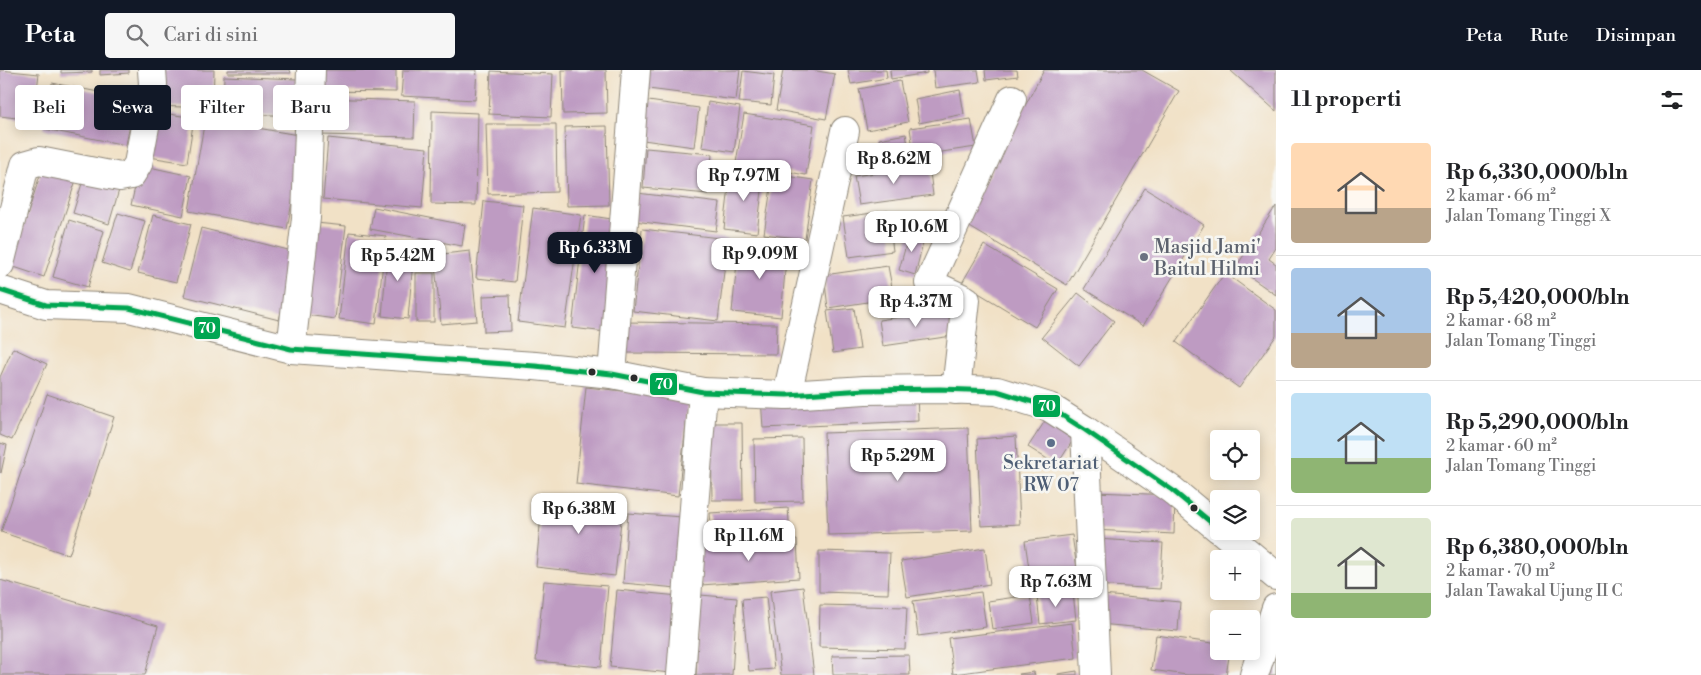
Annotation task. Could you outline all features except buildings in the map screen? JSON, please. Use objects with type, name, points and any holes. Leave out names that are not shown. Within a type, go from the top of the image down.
[{"type":"street","points":[[0,264],[25,165],[39,161],[120,177],[131,175],[138,164],[153,84],[152,70]]},
{"type":"street","points":[[292,349],[306,218],[311,70]]},
{"type":"street","points":[[612,374],[636,70]]},
{"type":"street","points":[[956,390],[966,300],[929,283],[1012,99]]},
{"type":"street","points":[[787,395],[845,131]]},
{"type":"street","points":[[0,290],[46,305],[129,308],[292,349],[535,366],[612,374],[703,392],[787,395],[865,390],[997,391],[1049,407],[1172,490],[1210,522]]},
{"type":"street","points":[[682,675],[703,392]]},
{"type":"street","points":[[1085,430],[1096,675]]},
{"type":"street","points":[[1232,540],[1276,576]]},
{"type":"street","points":[[1254,675],[1276,608]]},
{"type":"transit line","name":"70","points":[[0,290],[46,305],[129,308],[291,349],[535,366],[612,374],[703,392],[787,395],[865,390],[940,389],[997,391],[1049,407],[1172,490],[1210,522]]},
{"type":"place","name":"Masjid Jami' Baitul Hilmi","points":[[1144,257]]},
{"type":"place","name":"Sekretariat RW 07","points":[[1051,443]]}]
